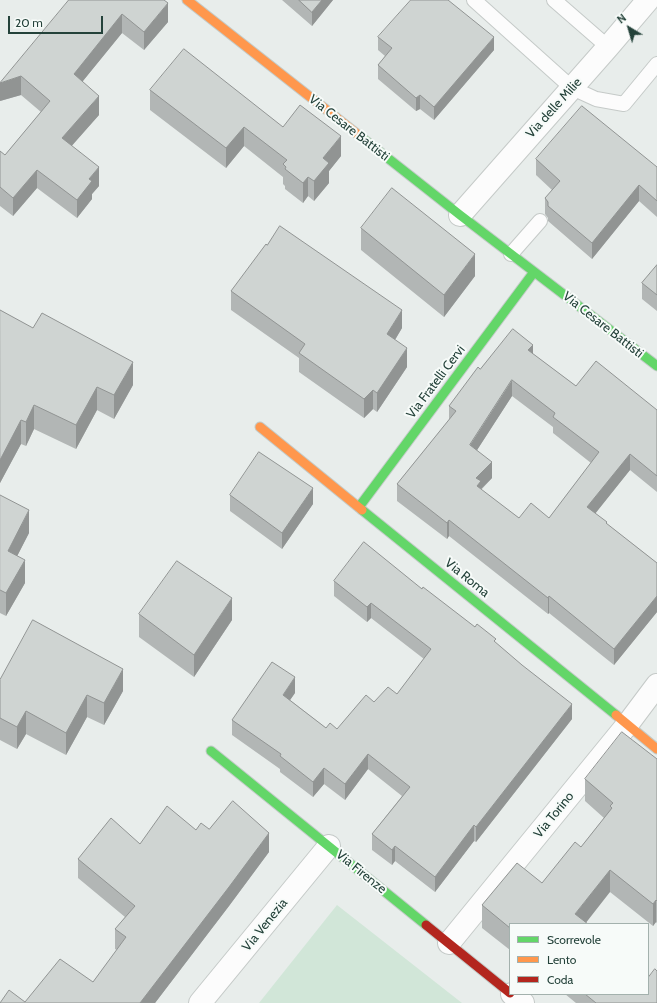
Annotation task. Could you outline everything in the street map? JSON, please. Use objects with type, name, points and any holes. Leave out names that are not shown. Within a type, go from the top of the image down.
[{"type":"street","name":"Via Cesare Battisti","points":[[187,0],[460,215],[657,366]]},
{"type":"street","name":"Via delle Milie","points":[[460,215],[608,48],[648,0]]},
{"type":"street","name":"Via Fratelli Cervi","points":[[359,507],[534,272]]},
{"type":"street","name":"Via Roma","points":[[260,427],[657,749]]},
{"type":"street","name":"Via Torino","points":[[449,943],[627,725],[657,685]]},
{"type":"street","name":"Via Firenze","points":[[211,751],[509,991]]},
{"type":"street","name":"Via Venezia","points":[[200,1003],[329,846]]},
{"type":"street","name":"Via Firenze","points":[[513,995],[523,1003]]},
{"type":"lane","points":[[474,0],[572,88],[596,99],[624,104],[657,64]]},
{"type":"lane","points":[[554,0],[608,48]]},
{"type":"lane","points":[[511,254],[540,221]]},
{"type":"green space","points":[[337,905],[462,1003],[259,1003]]},
{"type":"building","points":[[69,0],[164,0],[168,3],[144,32],[122,14],[74,74],[99,96],[62,138],[99,167],[89,179],[92,181],[77,200],[37,170],[13,198],[0,187],[0,151],[5,155],[50,101],[21,76],[0,83]]},
{"type":"building","points":[[299,0],[322,0],[312,12]]},
{"type":"building","points":[[411,0],[448,0],[494,37],[434,107],[420,95],[416,98],[378,65],[392,48],[378,37]]},
{"type":"building","points":[[184,49],[283,127],[300,105],[341,136],[323,158],[329,163],[314,181],[308,177],[303,183],[285,169],[286,167],[283,164],[287,160],[244,127],[226,148],[150,90]]},
{"type":"building","points":[[582,106],[657,167],[657,201],[639,185],[592,243],[548,206],[548,202],[545,198],[560,181],[536,159]]},
{"type":"building","points":[[392,188],[475,254],[444,295],[361,228]]},
{"type":"building","points":[[280,226],[402,310],[387,334],[407,348],[377,393],[373,390],[364,399],[299,353],[305,344],[231,291]]},
{"type":"building","points":[[657,265],[657,295],[642,283]]},
{"type":"building","points":[[0,310],[33,328],[42,313],[133,362],[114,395],[97,387],[76,425],[34,405],[26,422],[21,420],[0,460]]},
{"type":"building","points":[[513,329],[533,345],[528,350],[576,386],[596,361],[657,410],[657,476],[630,454],[587,507],[657,563],[657,596],[614,649],[549,596],[548,598],[449,520],[447,523],[397,484],[456,411],[449,406],[478,367],[480,369]],"holes":[[[512,380],[555,413],[553,417],[599,452],[549,518],[531,503],[519,518],[477,486],[481,481],[476,478],[492,462],[470,445]]]},
{"type":"building","points":[[259,452],[313,488],[282,533],[230,495]]},
{"type":"building","points":[[0,495],[29,510],[8,551],[25,560],[6,593],[0,590]]},
{"type":"building","points":[[364,542],[422,589],[423,587],[475,627],[477,624],[496,639],[494,641],[522,665],[572,704],[476,827],[474,825],[435,877],[395,846],[392,850],[372,834],[410,787],[368,754],[345,784],[324,768],[313,782],[280,756],[281,754],[232,720],[272,662],[295,677],[283,695],[326,728],[330,723],[337,729],[366,695],[374,702],[388,687],[397,694],[431,649],[371,603],[367,607],[334,581]]},
{"type":"building","points":[[177,561],[232,598],[194,655],[139,614]]},
{"type":"building","points":[[33,620],[123,669],[104,703],[87,695],[66,733],[26,711],[17,727],[0,718],[0,680]]},
{"type":"building","points":[[622,732],[657,759],[657,901],[656,900],[653,904],[610,870],[575,914],[587,923],[509,923],[509,927],[482,905],[517,863],[542,883],[575,842],[581,847],[612,808],[610,806],[613,803],[585,779]]},
{"type":"building","points":[[233,801],[269,833],[140,1003],[0,1003],[9,990],[25,1002],[60,959],[93,982],[126,937],[115,929],[135,906],[78,859],[111,818],[140,844],[167,806],[196,830],[201,823],[209,829]]},
{"type":"building","points":[[655,969],[657,971],[657,1003],[596,1003],[586,995],[649,995],[649,977]]},
{"type":"traffic: fast","points":[[361,137],[657,366]]},
{"type":"traffic: fast","points":[[359,507],[534,272]]},
{"type":"traffic: fast","points":[[362,510],[616,715]]},
{"type":"traffic: fast","points":[[211,751],[426,925]]},
{"type":"traffic: slow","points":[[187,0],[361,137]]},
{"type":"traffic: slow","points":[[260,427],[362,510]]},
{"type":"traffic: slow","points":[[616,715],[657,749]]},
{"type":"traffic: jam","points":[[426,925],[509,992]]}]
